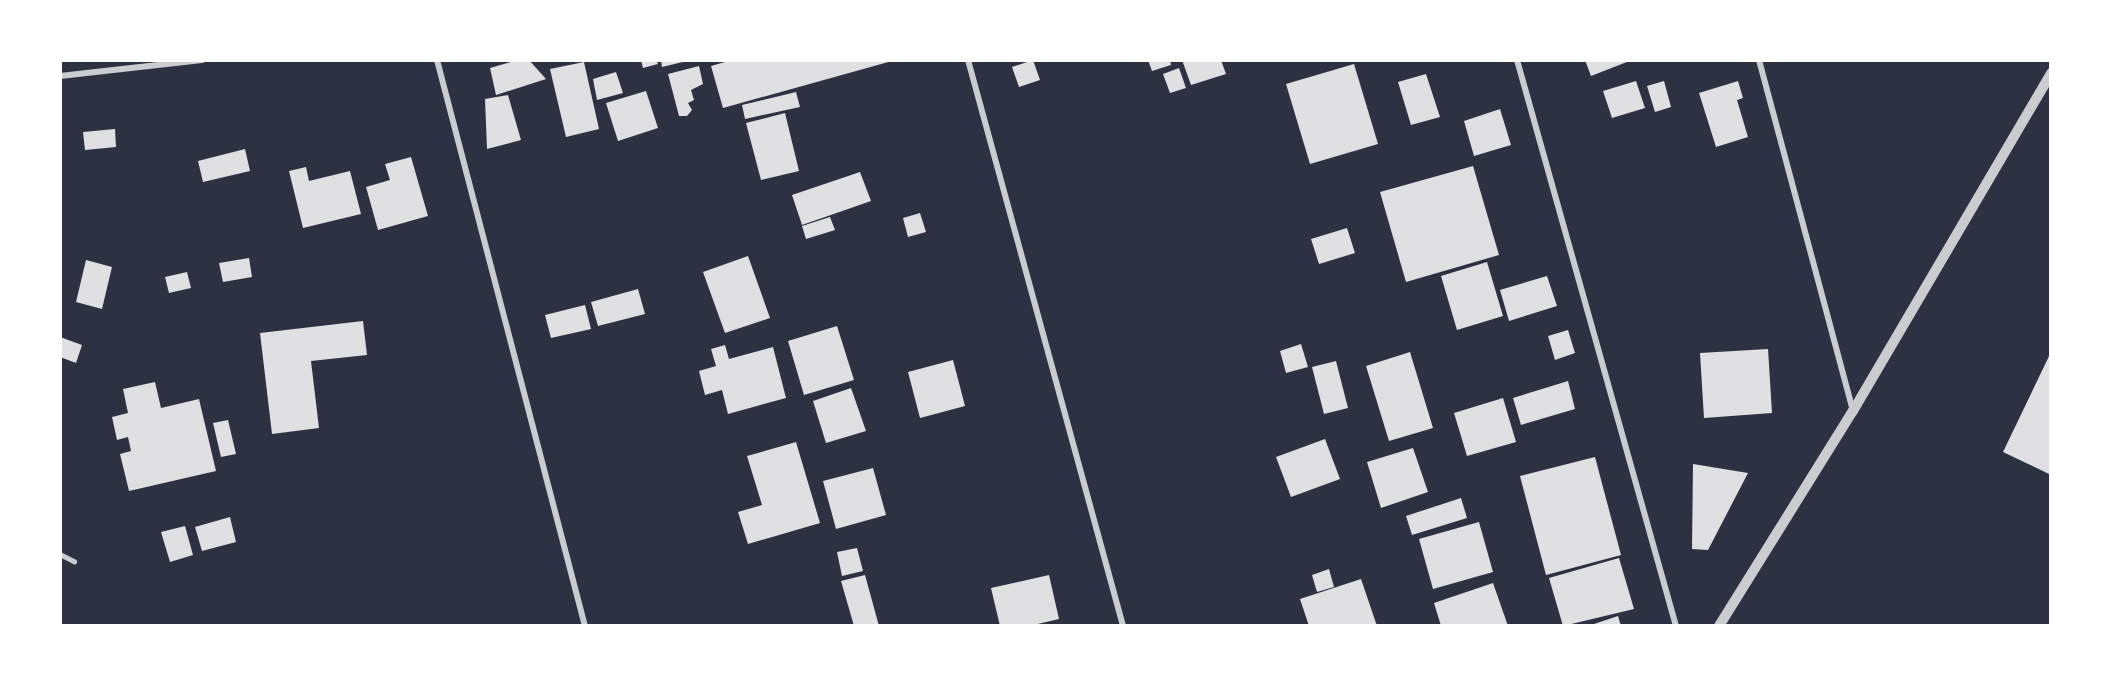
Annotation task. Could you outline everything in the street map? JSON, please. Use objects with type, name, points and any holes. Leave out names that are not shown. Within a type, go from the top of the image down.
[{"type":"street","points":[[60,76],[202,60]]},
{"type":"street","points":[[437,60],[585,626]]},
{"type":"street","points":[[968,60],[1123,626]]},
{"type":"street","points":[[1516,60],[1676,626]]},
{"type":"street","points":[[1759,60],[1853,411]]},
{"type":"street","points":[[1719,626],[1853,411],[2051,73]]},
{"type":"lane","points":[[60,554],[74,561]]},
{"type":"building","points":[[518,60],[529,60],[546,79],[496,95],[490,68]]},
{"type":"building","points":[[641,60],[656,60],[658,64],[643,68]]},
{"type":"building","points":[[661,60],[686,60],[687,61],[662,67]]},
{"type":"building","points":[[732,60],[892,61],[723,108],[711,66]]},
{"type":"building","points":[[1033,60],[1040,80],[1019,87],[1012,67]]},
{"type":"building","points":[[1148,60],[1170,60],[1171,65],[1152,71]]},
{"type":"building","points":[[1182,60],[1221,60],[1226,74],[1191,85]]},
{"type":"building","points":[[1585,60],[1632,60],[1591,76]]},
{"type":"building","points":[[584,62],[599,129],[566,137],[550,69]]},
{"type":"building","points":[[1354,64],[1378,144],[1310,164],[1286,84]]},
{"type":"building","points":[[699,66],[703,84],[691,90],[694,100],[688,103],[692,110],[687,116],[679,116],[668,74]]},
{"type":"building","points":[[1179,68],[1186,88],[1170,93],[1163,74]]},
{"type":"building","points":[[616,72],[623,93],[597,100],[593,79]]},
{"type":"building","points":[[1426,74],[1440,117],[1411,125],[1398,82]]},
{"type":"building","points":[[1636,81],[1645,108],[1612,118],[1603,91]]},
{"type":"building","points":[[1664,81],[1671,107],[1655,112],[1647,86]]},
{"type":"building","points":[[1738,81],[1743,98],[1737,100],[1748,137],[1716,147],[1699,93]]},
{"type":"building","points":[[646,91],[658,128],[618,141],[606,103]]},
{"type":"building","points":[[796,92],[800,107],[745,119],[742,105]]},
{"type":"building","points":[[508,95],[521,140],[487,149],[485,99]]},
{"type":"building","points":[[1500,109],[1511,145],[1474,156],[1464,121]]},
{"type":"building","points":[[785,113],[799,171],[761,180],[746,123]]},
{"type":"building","points":[[115,129],[116,147],[85,150],[83,132]]},
{"type":"building","points":[[245,149],[250,171],[203,182],[198,161]]},
{"type":"building","points":[[411,157],[428,216],[378,230],[366,187],[390,180],[385,164]]},
{"type":"building","points":[[1473,166],[1499,255],[1406,282],[1380,192]]},
{"type":"building","points":[[306,167],[309,181],[350,171],[361,214],[303,228],[289,171]]},
{"type":"building","points":[[860,172],[871,201],[802,225],[792,195]]},
{"type":"building","points":[[920,213],[926,232],[908,237],[903,218]]},
{"type":"building","points":[[830,217],[835,230],[806,239],[802,226]]},
{"type":"building","points":[[1347,228],[1355,253],[1319,264],[1311,239]]},
{"type":"building","points":[[748,256],[770,318],[725,333],[703,272]]},
{"type":"building","points":[[249,258],[252,277],[223,282],[219,263]]},
{"type":"building","points":[[86,260],[112,267],[102,309],[76,302]]},
{"type":"building","points":[[1487,262],[1503,316],[1457,330],[1441,276]]},
{"type":"building","points":[[187,272],[191,288],[169,293],[165,277]]},
{"type":"building","points":[[1547,276],[1557,306],[1509,321],[1500,290]]},
{"type":"building","points":[[638,289],[645,314],[598,326],[591,302]]},
{"type":"building","points":[[585,305],[591,329],[551,338],[545,315]]},
{"type":"building","points":[[363,321],[367,355],[311,361],[319,428],[272,434],[260,333]]},
{"type":"building","points":[[837,326],[854,380],[804,395],[788,341]]},
{"type":"building","points":[[1568,330],[1575,353],[1555,360],[1548,336]]},
{"type":"building","points":[[60,337],[82,345],[76,363],[60,357]]},
{"type":"building","points":[[1301,344],[1308,367],[1286,373],[1280,351]]},
{"type":"building","points":[[725,345],[729,359],[773,347],[786,398],[728,414],[722,390],[705,395],[699,371],[716,366],[711,349]]},
{"type":"building","points":[[1768,349],[1772,413],[1704,418],[1700,353]]},
{"type":"building","points":[[1410,352],[1433,428],[1389,441],[1366,366]]},
{"type":"building","points":[[2051,352],[2051,470],[2049,474],[2003,452]]},
{"type":"building","points":[[953,360],[965,406],[920,418],[908,372]]},
{"type":"building","points":[[1336,361],[1348,408],[1324,414],[1312,367]]},
{"type":"building","points":[[1568,381],[1575,409],[1521,425],[1513,398]]},
{"type":"building","points":[[155,382],[161,408],[199,399],[216,471],[129,491],[120,454],[131,451],[128,437],[117,440],[112,417],[128,413],[123,389]]},
{"type":"building","points":[[851,388],[866,431],[826,443],[813,401]]},
{"type":"building","points":[[1503,398],[1516,442],[1467,456],[1454,413]]},
{"type":"building","points":[[228,420],[236,454],[221,457],[213,423]]},
{"type":"building","points":[[1325,439],[1340,479],[1291,497],[1276,457]]},
{"type":"building","points":[[796,442],[820,523],[748,544],[738,512],[762,505],[747,456]]},
{"type":"building","points":[[1413,448],[1428,492],[1381,508],[1367,462]]},
{"type":"building","points":[[1595,457],[1621,555],[1546,575],[1520,476]]},
{"type":"building","points":[[1693,464],[1748,473],[1708,550],[1692,549]]},
{"type":"building","points":[[873,468],[886,515],[836,529],[823,481]]},
{"type":"building","points":[[1461,498],[1467,518],[1412,535],[1406,516]]},
{"type":"building","points":[[230,517],[236,542],[202,551],[195,527]]},
{"type":"building","points":[[1479,522],[1493,572],[1433,589],[1419,539]]},
{"type":"building","points":[[185,526],[193,555],[170,562],[161,532]]},
{"type":"building","points":[[857,548],[863,571],[842,576],[837,552]]},
{"type":"building","points":[[1619,558],[1634,609],[1563,626],[1549,578]]},
{"type":"building","points":[[1329,569],[1334,587],[1317,592],[1312,575]]},
{"type":"building","points":[[865,575],[879,626],[854,626],[841,581]]},
{"type":"building","points":[[1049,575],[1059,619],[1029,626],[1000,626],[991,588]]},
{"type":"building","points":[[1361,579],[1377,626],[1309,626],[1300,599]]},
{"type":"building","points":[[1493,583],[1508,626],[1441,626],[1434,603]]},
{"type":"building","points":[[1618,616],[1621,626],[1588,626]]}]
